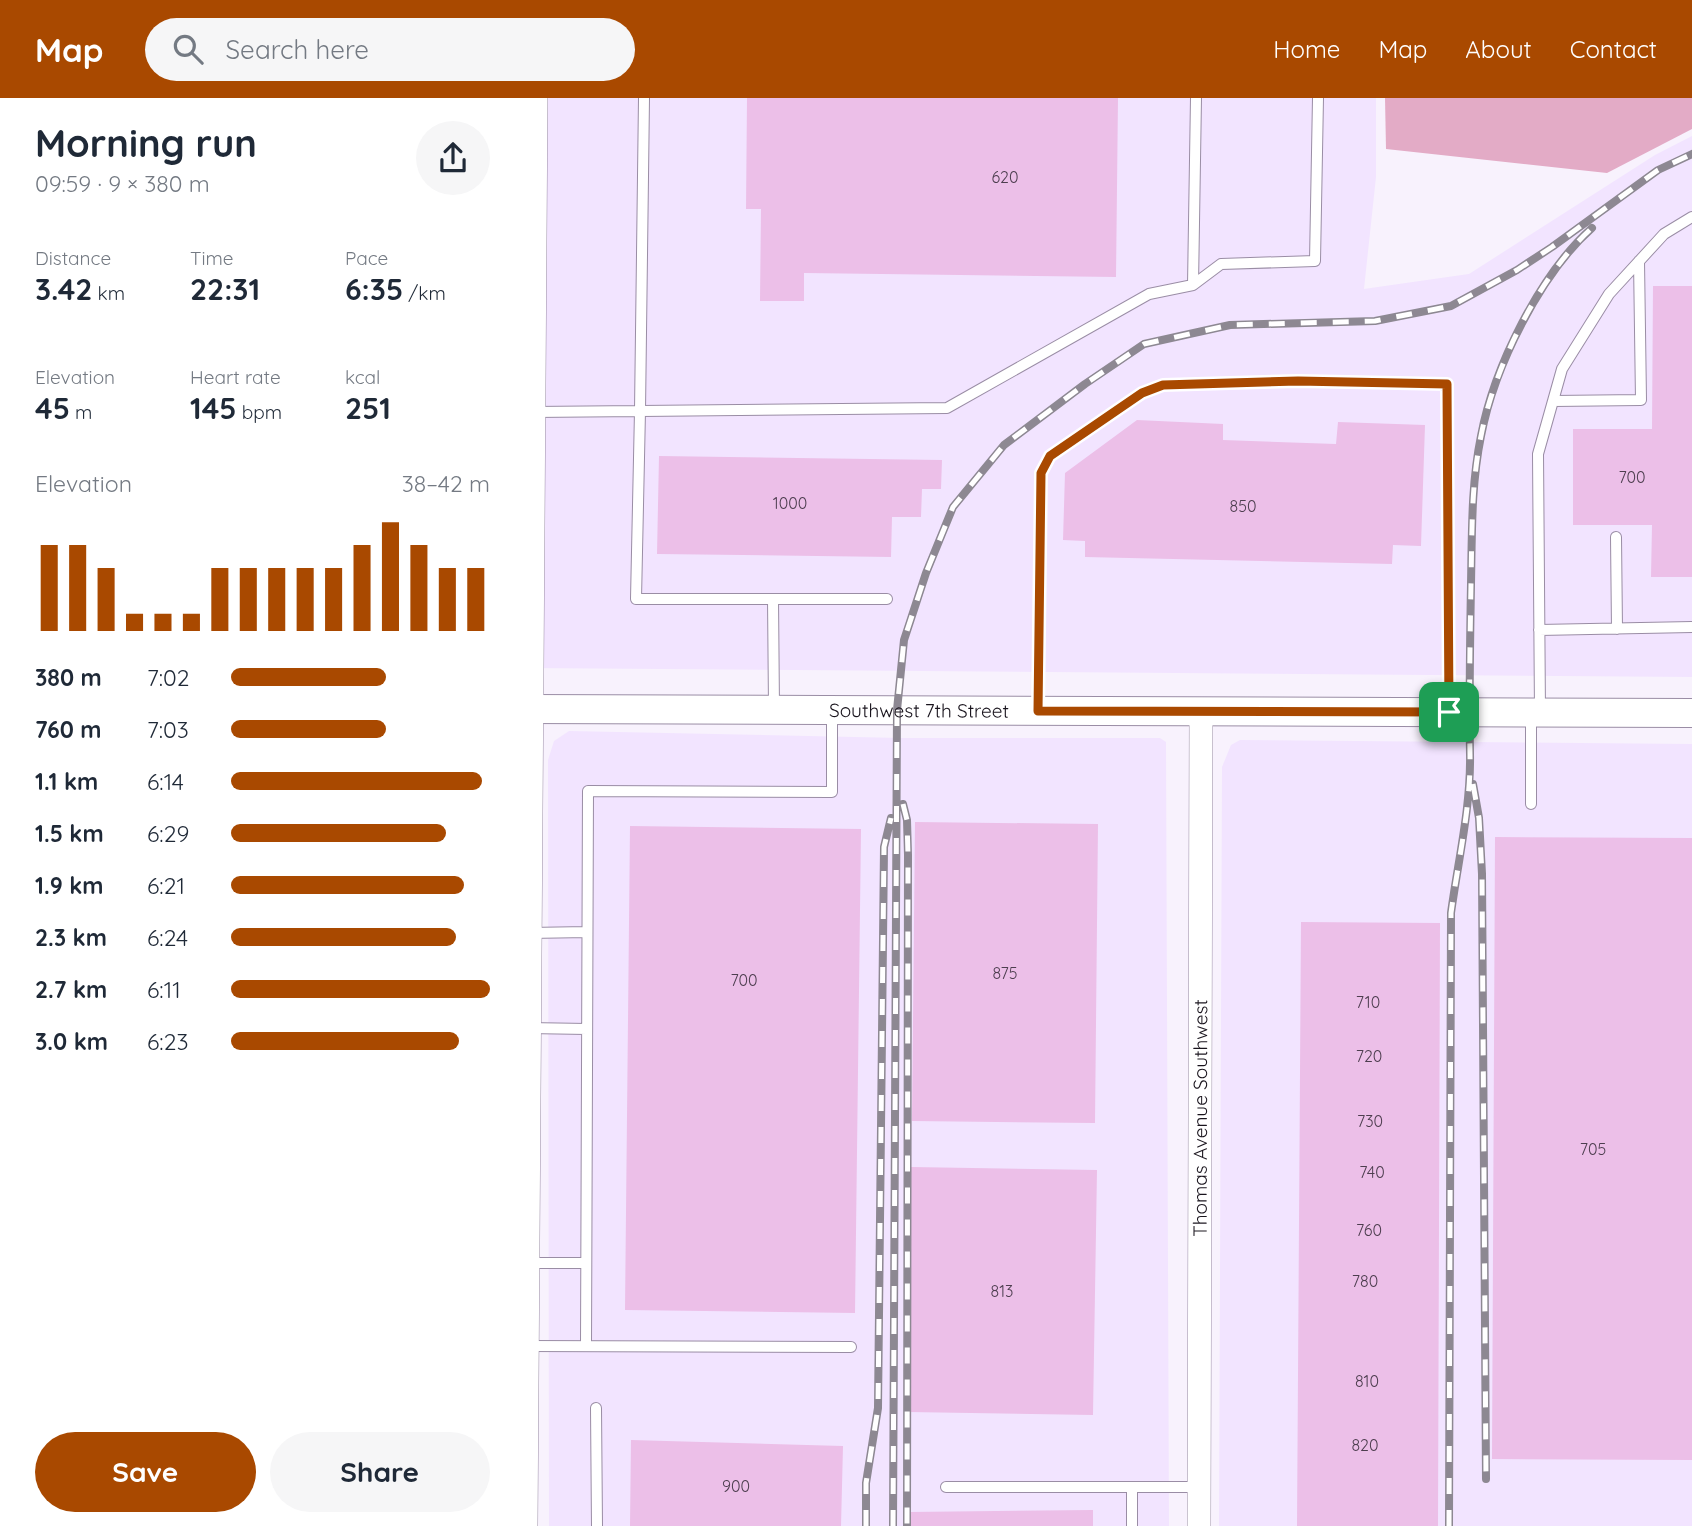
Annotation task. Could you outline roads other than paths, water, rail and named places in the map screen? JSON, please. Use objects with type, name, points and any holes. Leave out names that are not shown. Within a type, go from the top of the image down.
[{"type":"street","points":[[526,1526],[528,709],[533,412],[530,194],[536,98]]},
{"type":"street","name":"Southwest 7th Street","points":[[528,709],[1692,713]]},
{"type":"street","name":"Thomas Avenue Southwest","points":[[1199,1526],[1201,711]]},
{"type":"lane","points":[[644,98],[636,598],[887,598]]},
{"type":"lane","points":[[1193,285],[1196,98]]},
{"type":"lane","points":[[533,412],[947,408],[1149,294],[1193,285],[1221,264],[1315,261],[1318,98]]},
{"type":"lane","points":[[1531,804],[1539,630],[1538,454],[1562,369],[1609,294],[1664,234],[1692,217]]},
{"type":"lane","points":[[1553,401],[1641,400],[1639,261]]},
{"type":"lane","points":[[1038,711],[1041,473],[1050,456],[1142,393],[1163,385],[1298,381],[1447,384],[1449,712]]},
{"type":"lane","points":[[1616,537],[1617,629]]},
{"type":"lane","points":[[773,598],[774,710]]},
{"type":"lane","points":[[1539,630],[1692,627]]},
{"type":"lane","points":[[586,1346],[588,791],[832,792],[832,710]]},
{"type":"lane","points":[[529,933],[587,932]]},
{"type":"lane","points":[[528,1028],[587,1029]]},
{"type":"lane","points":[[526,1264],[586,1264]]},
{"type":"lane","points":[[526,1346],[851,1347]]},
{"type":"lane","points":[[596,1408],[597,1526]]},
{"type":"lane","points":[[946,1487],[1199,1487]]},
{"type":"lane","points":[[1132,1487],[1132,1526]]},
{"type":"railway","points":[[893,1526],[897,710],[904,640],[926,573],[953,507],[1004,445],[1144,344],[1230,325],[1375,321],[1451,306],[1517,270],[1658,170],[1692,154]]},
{"type":"railway","points":[[1449,1526],[1451,913],[1470,774],[1475,473],[1487,409],[1508,352],[1537,296],[1573,247],[1592,228]]},
{"type":"railway","points":[[1473,784],[1479,818],[1482,874],[1486,1479]]},
{"type":"railway","points":[[903,804],[907,820],[908,855],[907,1526]]},
{"type":"railway","points":[[866,1526],[866,1483],[878,1408],[884,847],[891,818]]}]
